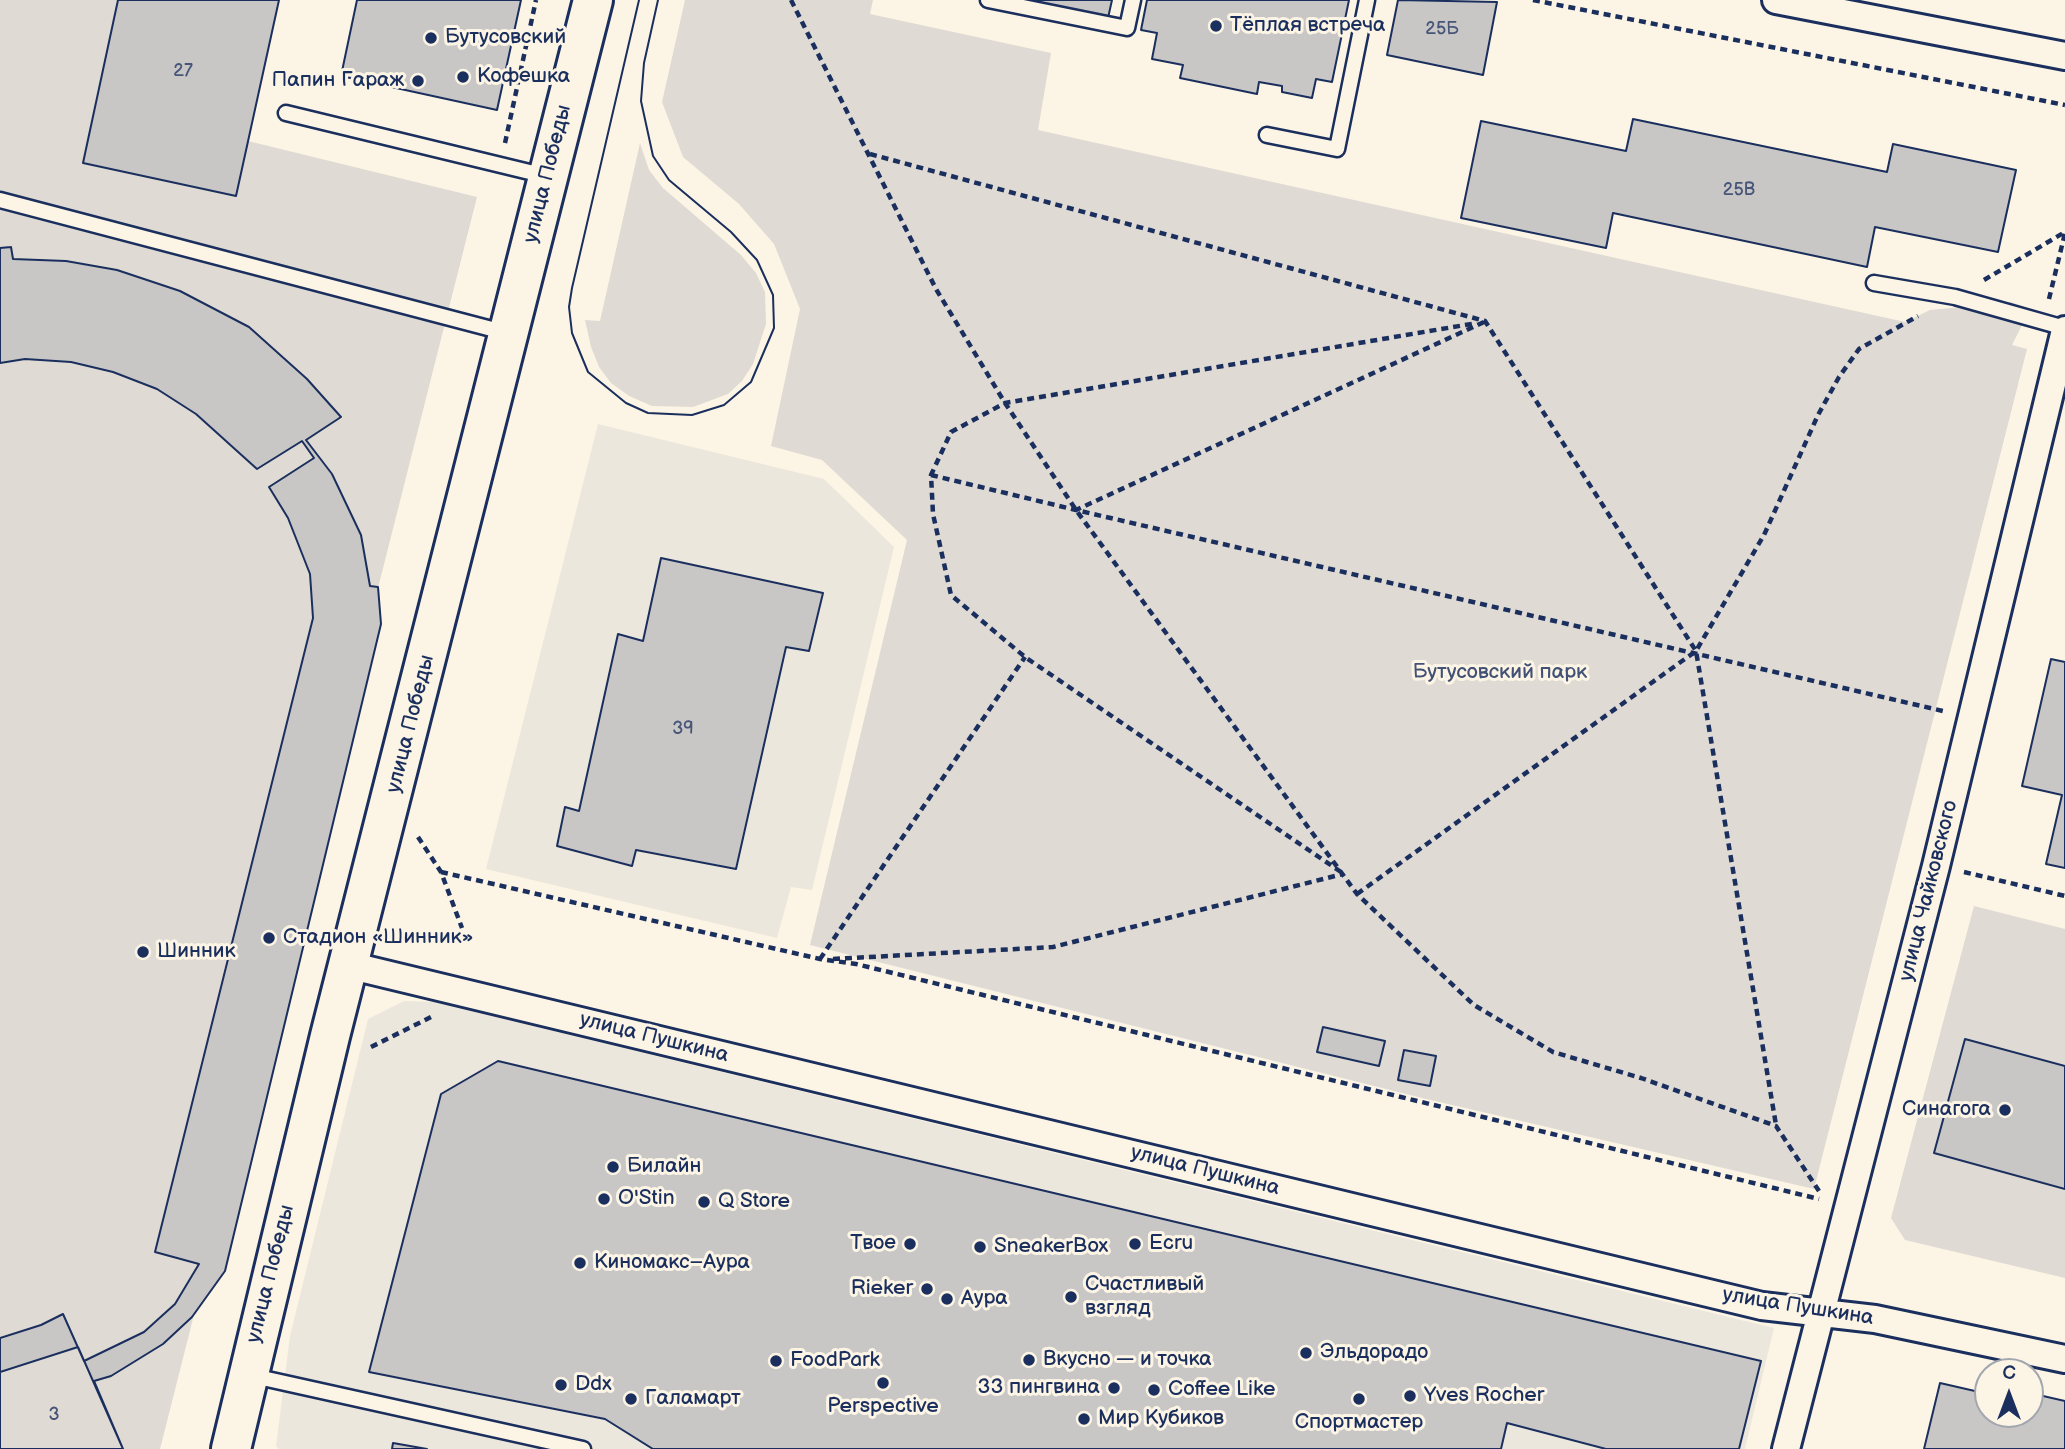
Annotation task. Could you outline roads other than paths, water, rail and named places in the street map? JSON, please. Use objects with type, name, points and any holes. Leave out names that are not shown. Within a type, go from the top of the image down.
[{"type":"main road","name":"улица Победы","points":[[230,1449],[348,965],[593,0]]},
{"type":"street","points":[[1776,0],[1857,8],[2065,56]]},
{"type":"street","name":"улица Чайковского","points":[[1786,1449],[1973,718],[2065,329]]},
{"type":"street","name":"улица Пушкина","points":[[348,965],[1748,1303],[1875,1319],[2065,1359]]},
{"type":"lane","points":[[988,0],[1127,28],[1133,0]]},
{"type":"lane","points":[[1267,135],[1336,149],[1367,0]]},
{"type":"lane","points":[[286,113],[547,177]]},
{"type":"lane","points":[[0,200],[508,333]]},
{"type":"lane","points":[[1874,283],[1955,297],[2065,329]]},
{"type":"lane","points":[[247,1374],[583,1449]]},
{"type":"tram line","points":[[639,0],[572,288],[569,307],[572,333],[588,372],[626,403],[648,413],[692,415],[724,405],[751,382],[774,328],[773,295],[757,260],[731,232],[669,180],[653,156],[641,101],[644,63],[658,0]]},
{"type":"place","name":"Тёплая встреча","points":[[1216,26]]},
{"type":"place","name":"Бутусовский","points":[[431,38]]},
{"type":"place","name":"Кофешка","points":[[463,77]]},
{"type":"place","name":"Папин Гараж","points":[[418,81]]},
{"type":"place","name":"Стадион «Шинник»","points":[[269,938]]},
{"type":"place","name":"Шинник","points":[[143,952]]},
{"type":"place","name":"Синагога","points":[[2005,1110]]},
{"type":"place","name":"Билайн","points":[[613,1167]]},
{"type":"place","name":"O'Stin","points":[[604,1199]]},
{"type":"place","name":"Q Store","points":[[704,1202]]},
{"type":"place","name":"Твое","points":[[910,1244]]},
{"type":"place","name":"Ecru","points":[[1135,1244]]},
{"type":"place","name":"SneakerBox","points":[[980,1247]]},
{"type":"place","name":"Киномакс–Аура","points":[[580,1263]]},
{"type":"place","name":"Rieker","points":[[927,1289]]},
{"type":"place","name":"Счастливый взгляд","points":[[1071,1297]]},
{"type":"place","name":"Аура","points":[[947,1299]]},
{"type":"place","name":"Эльдорадо","points":[[1306,1353]]},
{"type":"place","name":"Вкусно — и точка","points":[[1029,1360]]},
{"type":"place","name":"FoodPark","points":[[776,1361]]},
{"type":"place","name":"Perspective","points":[[883,1383]]},
{"type":"place","name":"Ddx","points":[[561,1385]]},
{"type":"place","name":"33 пингвина","points":[[1114,1388]]},
{"type":"place","name":"Coffee Like","points":[[1154,1390]]},
{"type":"place","name":"Yves Rocher","points":[[1410,1396]]},
{"type":"place","name":"Галамарт","points":[[631,1399]]},
{"type":"place","name":"Спортмастер","points":[[1359,1399]]},
{"type":"place","name":"Мир Кубиков","points":[[1084,1419]]},
{"type":"park label","name":"Бутусовский парк","points":[[1500,673]]}]
